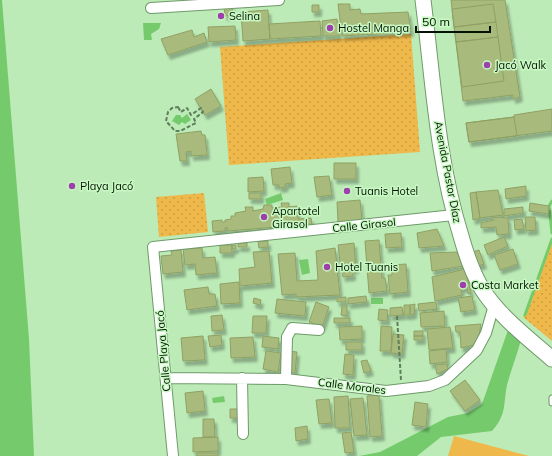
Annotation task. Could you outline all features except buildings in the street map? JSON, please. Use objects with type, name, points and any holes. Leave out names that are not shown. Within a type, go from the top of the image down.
[{"type":"street","points":[[151,8],[278,0]]},
{"type":"street","name":"Avenida Pastor Díaz","points":[[423,0],[441,149],[454,215],[470,266],[482,289],[494,305],[552,359]]},
{"type":"street","name":"Calle Girasol","points":[[153,246],[454,215]]},
{"type":"street","name":"Calle Playa Jacó","points":[[153,246],[173,456]]},
{"type":"street","name":"Calle Morales","points":[[166,378],[286,379],[386,390],[401,390],[429,386],[445,380],[477,350],[486,332],[494,305]]},
{"type":"street","points":[[286,379],[287,337],[289,331],[292,328],[319,330]]},
{"type":"street","points":[[242,378],[243,434]]},
{"type":"lane","points":[[552,398],[552,403]]},
{"type":"path","points":[[178,107],[181,112],[188,108],[191,115],[201,108],[203,112],[194,119],[196,122],[180,131],[175,131],[166,122],[166,116],[172,108],[178,107]]},
{"type":"path","points":[[397,316],[401,390]]},
{"type":"shaded area","points":[[0,0],[2,0],[29,339],[34,456],[0,456]]},
{"type":"shaded area","points":[[143,23],[161,23],[159,29],[151,34],[152,40],[144,40]]},
{"type":"shaded area","points":[[411,34],[420,152],[229,165],[220,47]]},
{"type":"shaded area","points":[[187,114],[191,120],[185,124],[182,122],[179,125],[172,121],[176,115],[180,115],[182,118]]},
{"type":"shaded area","points":[[204,193],[208,232],[159,237],[156,197]]},
{"type":"shaded area","points":[[281,193],[283,200],[267,205],[265,199]]},
{"type":"shaded area","points":[[552,239],[552,341],[523,317],[530,305]]},
{"type":"shaded area","points":[[308,259],[310,273],[302,275],[299,260]]},
{"type":"shaded area","points":[[371,298],[383,298],[383,304],[371,304]]},
{"type":"shaded area","points":[[508,330],[513,336],[521,340],[507,385],[504,409],[497,425],[492,431],[441,437],[417,456],[359,456],[380,452],[448,417],[468,413],[482,404]]},
{"type":"shaded area","points":[[224,396],[225,402],[213,403],[212,398]]},
{"type":"shaded area","points":[[454,436],[529,456],[448,456]]},
{"type":"waterway","points":[[552,201],[549,206],[552,233]]},
{"type":"waterway","points":[[525,315],[552,239]]},
{"type":"place","name":"Selina","points":[[221,16]]},
{"type":"place","name":"Hostel Manga","points":[[330,28]]},
{"type":"place","name":"Jacó Walk","points":[[487,65]]},
{"type":"place","name":"Playa Jacó","points":[[72,186]]},
{"type":"place","name":"Tuanis Hotel","points":[[347,191]]},
{"type":"place","name":"Apartotel Girasol","points":[[264,217]]},
{"type":"place","name":"Hotel Tuanis","points":[[327,267]]},
{"type":"place","name":"Costa Market","points":[[463,285]]}]
